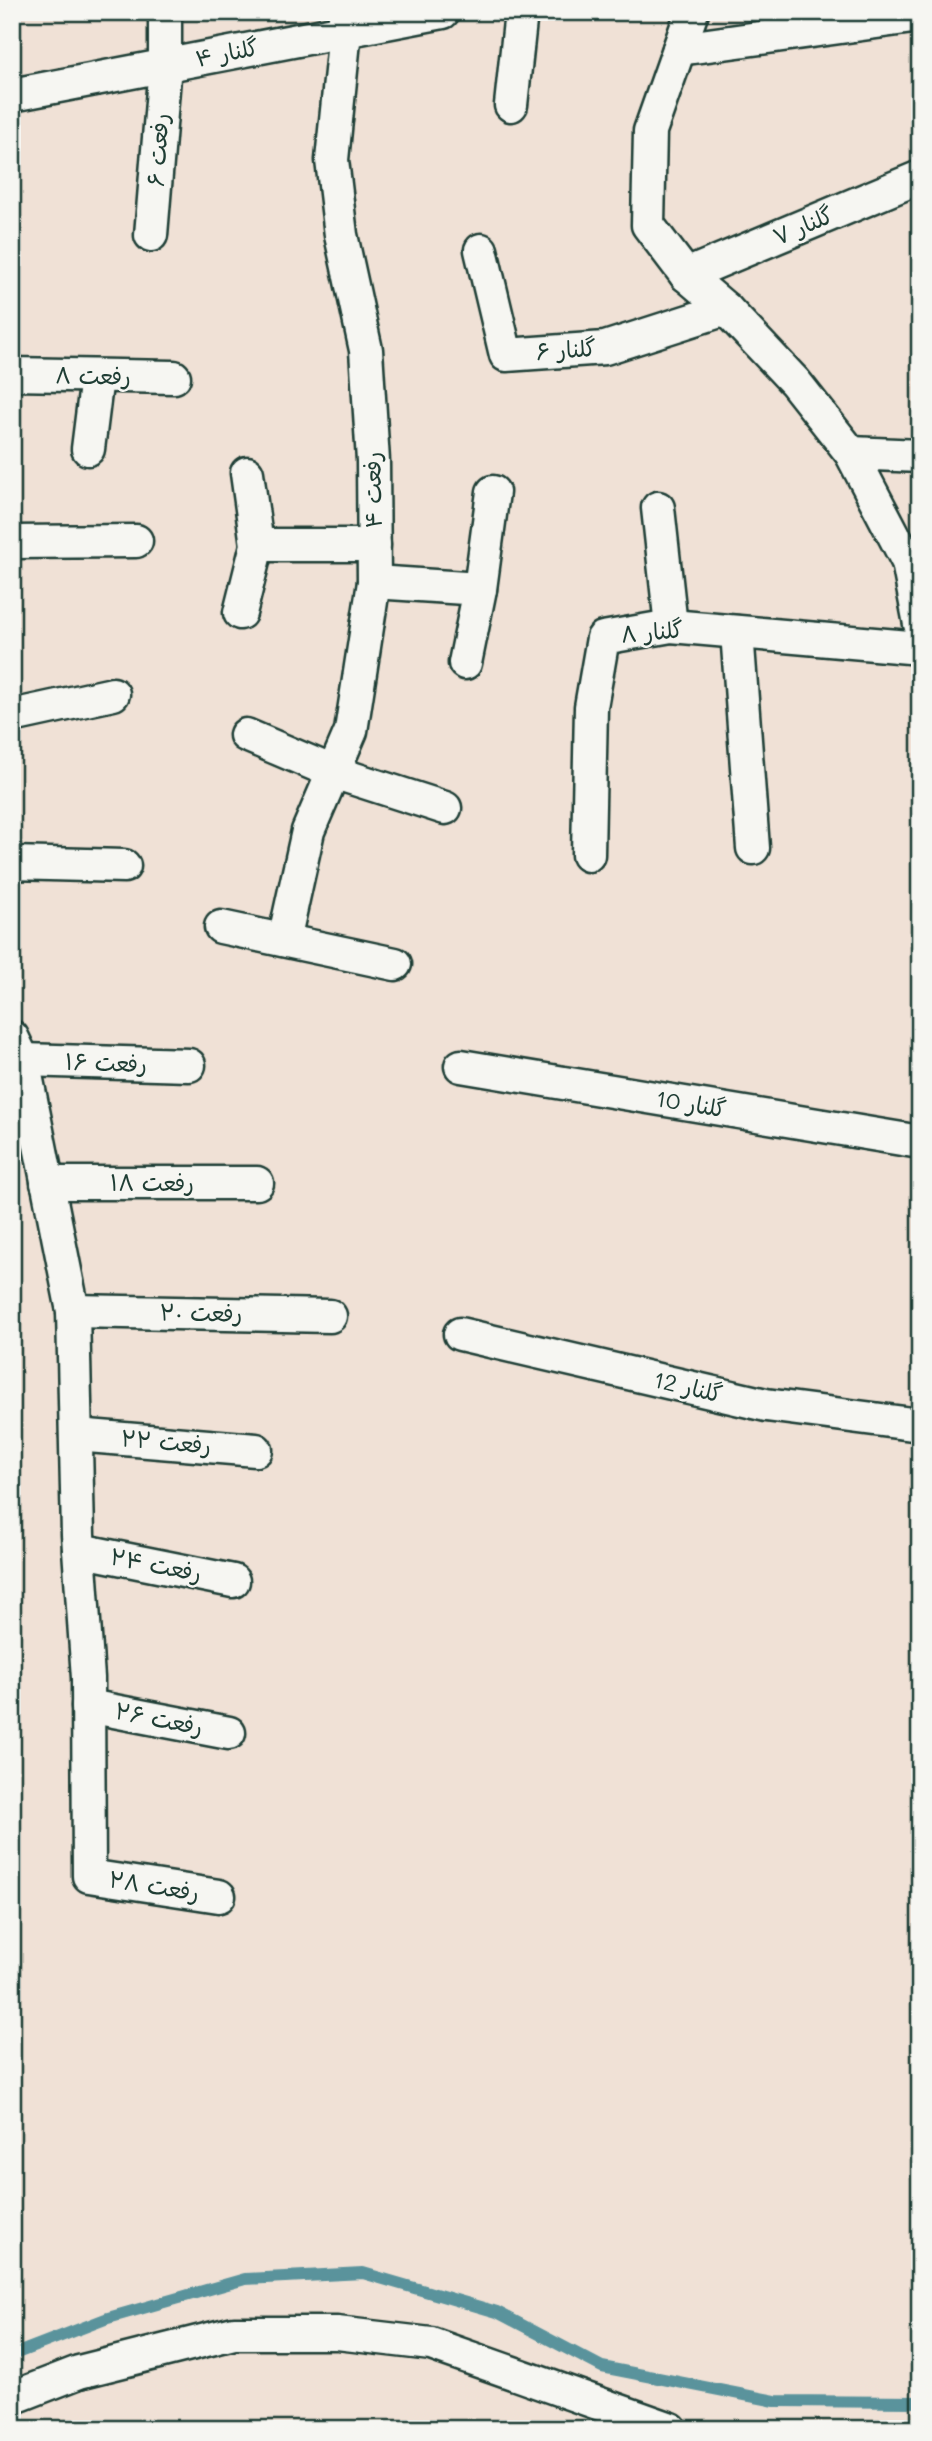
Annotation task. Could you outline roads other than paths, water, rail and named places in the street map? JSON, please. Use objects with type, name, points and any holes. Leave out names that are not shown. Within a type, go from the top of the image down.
[{"type":"street","name":"رفعت ۶","points":[[151,235],[164,65],[165,12]]},
{"type":"street","name":"گلنار ۴","points":[[12,95],[164,65],[345,22],[443,12]]},
{"type":"street","points":[[511,105],[521,12]]},
{"type":"street","points":[[692,12],[650,131],[648,225],[687,275],[726,309],[794,382],[851,453],[908,562],[920,624]]},
{"type":"street","points":[[679,49],[920,16]]},
{"type":"street","name":"رفعت ۴","points":[[284,940],[308,831],[351,731],[374,582],[373,461],[366,350],[341,234],[332,160],[345,22]]},
{"type":"street","name":"گلنار ۷","points":[[687,275],[920,177]]},
{"type":"street","name":"گلنار ۶","points":[[481,250],[506,355],[606,348],[726,309]]},
{"type":"street","name":"رفعت ۸","points":[[12,374],[174,377]]},
{"type":"street","points":[[88,449],[97,377]]},
{"type":"street","points":[[851,453],[920,456]]},
{"type":"street","points":[[240,613],[257,545],[247,473]]},
{"type":"street","points":[[465,663],[480,589],[493,492]]},
{"type":"street","points":[[658,508],[671,626]]},
{"type":"street","points":[[12,542],[136,541]]},
{"type":"street","points":[[257,545],[374,545]]},
{"type":"street","points":[[374,582],[480,589]]},
{"type":"street","name":"گلنار ۸","points":[[588,855],[591,707],[603,638],[671,626],[920,648]]},
{"type":"street","points":[[737,632],[753,848]]},
{"type":"street","points":[[12,716],[113,694]]},
{"type":"street","points":[[246,735],[333,772],[445,808]]},
{"type":"street","points":[[12,863],[124,866]]},
{"type":"street","points":[[221,927],[395,964]]},
{"type":"street","points":[[18,1048],[73,1311],[79,1550],[89,1706]]},
{"type":"street","name":"رفعت ۱۶","points":[[18,1048],[189,1066]]},
{"type":"street","name":"گلنار 10","points":[[461,1066],[920,1142]]},
{"type":"street","name":"رفعت ۱۸","points":[[47,1183],[257,1183]]},
{"type":"street","name":"رفعت ۲۰","points":[[73,1311],[330,1316]]},
{"type":"street","name":"گلنار 12","points":[[460,1334],[766,1405],[920,1425]]},
{"type":"street","name":"رفعت ۲۲","points":[[76,1435],[256,1450]]},
{"type":"street","name":"رفعت ۲۴","points":[[79,1550],[233,1581]]},
{"type":"street","name":"رفعت ۲۶","points":[[89,1706],[229,1733]]},
{"type":"street","name":"رفعت ۲۸","points":[[89,1706],[89,1876],[219,1896]]},
{"type":"street","points":[[12,2398],[79,2372],[234,2333],[337,2333],[430,2344],[671,2429]]},
{"type":"waterway","points":[[12,2355],[108,2318],[245,2279],[363,2273],[497,2312],[602,2367],[775,2401],[920,2402]]}]
